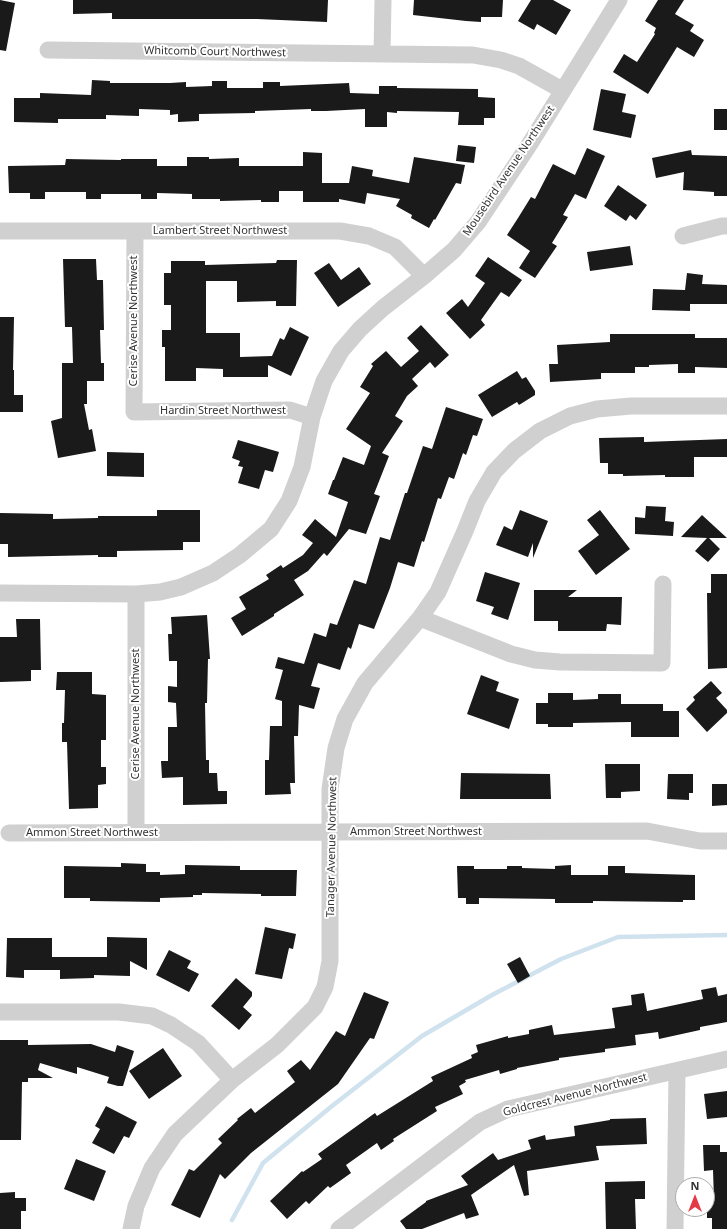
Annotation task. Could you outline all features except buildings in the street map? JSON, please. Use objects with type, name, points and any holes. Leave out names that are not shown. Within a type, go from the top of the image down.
[{"type":"street","points":[[382,54],[383,0]]},
{"type":"street","name":"Mousebird Avenue Northwest","points":[[0,593],[136,594],[160,592],[180,587],[213,573],[240,555],[271,529],[289,501],[302,466],[312,416],[324,382],[340,351],[383,308],[454,250],[478,222],[531,142],[619,0]]},
{"type":"street","name":"Whitcomb Court Northwest","points":[[48,50],[473,55],[501,60],[519,66],[562,90]]},
{"type":"street","points":[[684,236],[727,226]]},
{"type":"street","name":"Lambert Street Northwest","points":[[0,231],[340,231],[369,236],[395,247],[424,276]]},
{"type":"street","name":"Cerise Avenue Northwest","points":[[134,412],[135,231]]},
{"type":"street","name":"Tanager Avenue Northwest","points":[[131,1229],[136,1206],[152,1168],[175,1134],[232,1080],[277,1045],[315,1007],[325,987],[330,961],[330,789],[336,748],[345,719],[365,683],[420,618],[438,592],[477,501],[494,472],[514,451],[540,431],[570,416],[597,409],[631,406],[727,406]]},
{"type":"street","name":"Hardin Street Northwest","points":[[134,412],[290,410],[312,416]]},
{"type":"street","points":[[420,618],[511,654],[535,660],[560,662],[662,663],[663,584]]},
{"type":"street","name":"Cerise Avenue Northwest","points":[[136,594],[136,833]]},
{"type":"street","name":"Ammon Street Northwest","points":[[9,834],[647,831],[700,840],[727,841]]},
{"type":"street","points":[[0,1012],[119,1012],[152,1016],[171,1025],[198,1043],[232,1080]]},
{"type":"street","name":"Goldcrest Avenue Northwest","points":[[339,1229],[480,1122],[508,1109],[727,1059]]},
{"type":"street","points":[[675,1229],[677,1071]]},
{"type":"waterway","points":[[232,1220],[263,1163],[332,1106],[422,1036],[492,995],[561,959],[618,937],[727,935]]}]
